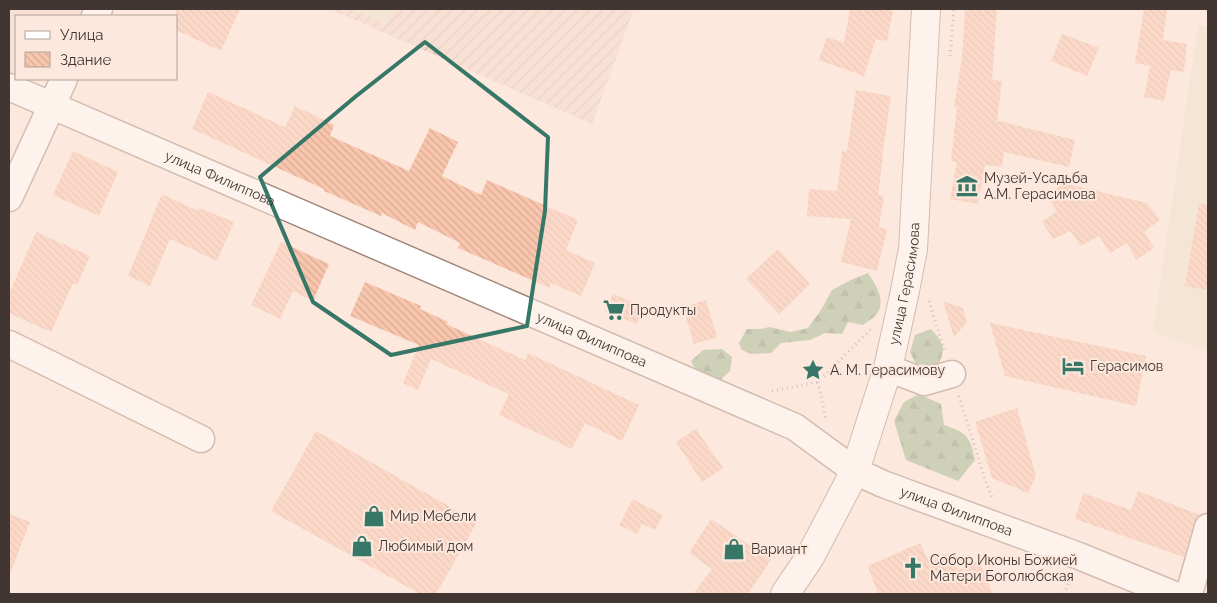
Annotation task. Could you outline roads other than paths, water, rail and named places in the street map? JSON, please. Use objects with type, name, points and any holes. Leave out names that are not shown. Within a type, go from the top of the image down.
[{"type":"main road","name":"улица Герасимова","points":[[785,594],[810,557],[855,471],[888,368],[912,249],[926,9]]},
{"type":"street","points":[[9,198],[64,80]]},
{"type":"street","name":"улица Филиппова","points":[[9,87],[795,427],[855,471],[883,484],[1080,556],[1172,594]]},
{"type":"street","points":[[9,344],[201,439]]},
{"type":"street","points":[[888,368],[924,382],[952,374]]},
{"type":"street","points":[[1189,594],[1208,527]]},
{"type":"place","name":"Музей-Усадьба А.М. Герасимова","points":[[967,186]]},
{"type":"place","name":"Продукты","points":[[614,310]]},
{"type":"place","name":"Герасимов","points":[[1073,366]]},
{"type":"place","name":"А. М. Герасимову","points":[[813,370]]},
{"type":"place","name":"Мир Мебели","points":[[374,516]]},
{"type":"place","name":"Любимый дом","points":[[362,546]]},
{"type":"place","name":"Вариант","points":[[734,549]]},
{"type":"place","name":"Собор Иконы Божией Матери Боголюбская","points":[[913,568]]}]
